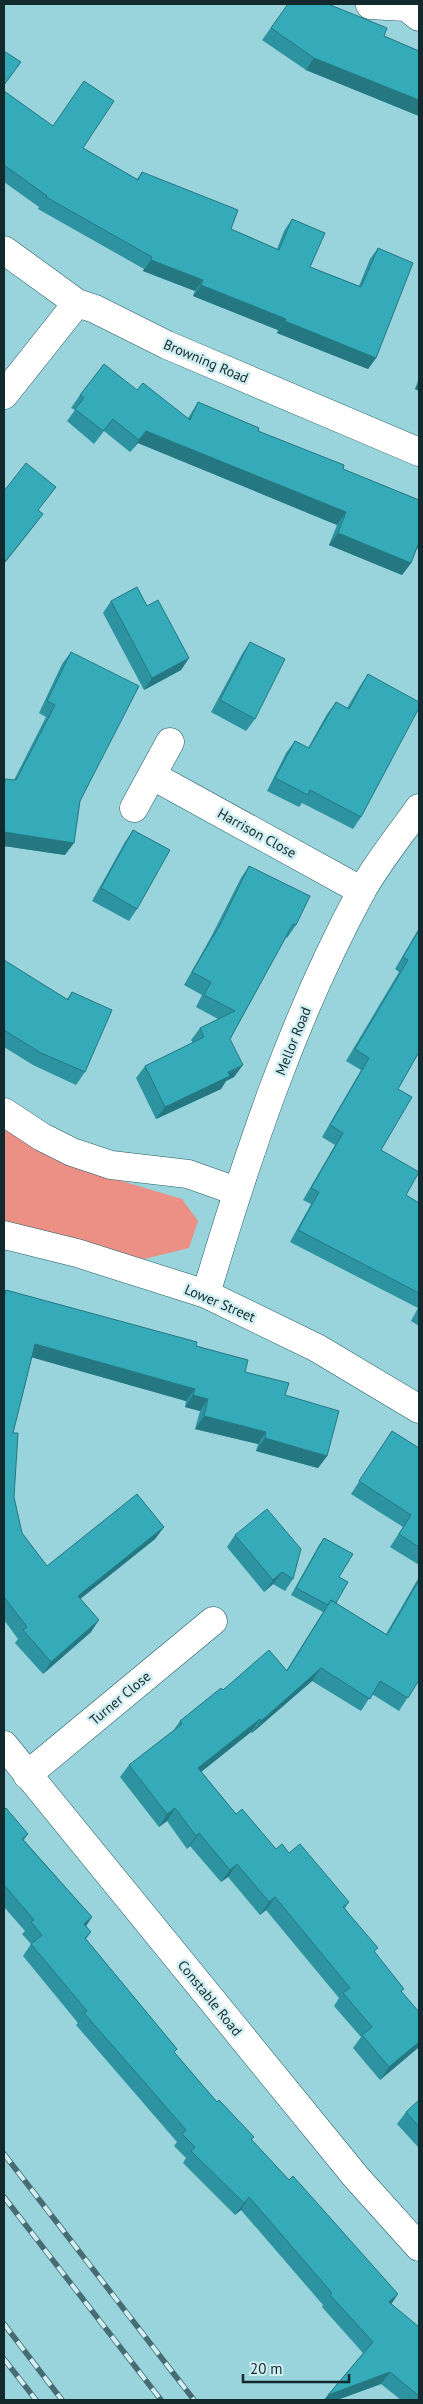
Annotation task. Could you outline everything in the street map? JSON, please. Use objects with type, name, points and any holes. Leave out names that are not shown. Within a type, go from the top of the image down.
[{"type":"street","points":[[370,5],[411,9]]},
{"type":"street","name":"Browning Road","points":[[4,250],[77,303],[95,309],[167,345],[419,452]]},
{"type":"street","points":[[4,395],[77,303]]},
{"type":"street","points":[[134,808],[170,742]]},
{"type":"street","name":"Harrison Close","points":[[152,776],[362,891]]},
{"type":"street","name":"Mellor Road","points":[[206,1294],[236,1191],[294,1034],[362,891],[419,808]]},
{"type":"street","points":[[4,1112],[42,1137],[72,1152],[103,1163],[188,1174],[236,1191]]},
{"type":"street","name":"Lower Street","points":[[4,1236],[77,1253],[206,1294],[317,1348],[419,1409]]},
{"type":"street","name":"Turner Close","points":[[27,1776],[212,1622]]},
{"type":"street","name":"Constable Road","points":[[4,1745],[27,1776],[356,2176],[419,2247]]},
{"type":"shaded area","points":[[4,1128],[71,1166],[182,1199],[198,1221],[189,1248],[144,1259],[4,1221]]},
{"type":"building","points":[[288,4],[328,4],[387,28],[384,36],[419,51],[419,100],[314,58],[271,28]]},
{"type":"building","points":[[4,51],[21,62],[4,85]]},
{"type":"building","points":[[84,81],[114,101],[83,148],[138,180],[142,172],[238,210],[231,229],[279,250],[292,219],[325,233],[310,267],[361,287],[378,248],[413,263],[376,358],[201,285],[203,280],[151,260],[152,257],[46,197],[4,165],[4,91],[53,126]]},
{"type":"building","points":[[104,364],[137,390],[143,383],[190,420],[198,402],[259,428],[258,431],[344,465],[343,469],[419,500],[419,542],[411,563],[338,533],[346,512],[146,431],[139,440],[113,419],[103,431],[75,409],[84,398],[80,395]]},
{"type":"building","points":[[26,463],[56,487],[38,510],[43,514],[4,563],[4,491]]},
{"type":"building","points":[[137,587],[147,606],[158,600],[189,658],[152,678],[111,601]]},
{"type":"building","points":[[250,642],[285,659],[255,719],[220,700]]},
{"type":"building","points":[[71,652],[139,686],[80,801],[74,843],[4,832],[5,779],[16,780],[55,705],[47,701]]},
{"type":"building","points":[[368,674],[419,702],[419,708],[361,817],[310,790],[308,795],[275,778],[295,741],[309,748],[336,702],[349,709]]},
{"type":"building","points":[[133,830],[170,850],[137,909],[101,888]]},
{"type":"building","points":[[249,866],[310,896],[296,925],[293,924],[230,1039],[243,1065],[228,1072],[230,1076],[165,1107],[145,1066],[204,1037],[200,1028],[235,1011],[204,995],[211,982],[192,972],[220,925]]},
{"type":"building","points":[[419,930],[419,1052],[398,1089],[412,1097],[381,1150],[419,1172],[406,1195],[419,1203],[419,1293],[298,1230],[319,1192],[311,1188],[343,1133],[330,1125],[369,1058],[355,1049],[408,960],[403,957]]},
{"type":"building","points":[[4,960],[68,1000],[72,992],[112,1010],[85,1072],[41,1053],[4,1030]]},
{"type":"building","points":[[6,1290],[197,1342],[196,1346],[248,1360],[245,1372],[289,1383],[285,1395],[339,1411],[327,1456],[265,1438],[266,1432],[204,1416],[208,1399],[193,1395],[195,1389],[35,1344],[13,1433],[18,1433],[14,1497],[22,1533],[47,1566],[137,1494],[164,1527],[78,1596],[99,1620],[51,1662],[23,1630],[27,1627],[4,1597],[4,1298]]},
{"type":"building","points":[[392,1431],[419,1448],[419,1547],[399,1534],[411,1515],[359,1481]]},
{"type":"building","points":[[267,1509],[301,1549],[293,1579],[282,1572],[273,1580],[235,1535]]},
{"type":"building","points":[[324,1538],[353,1554],[339,1577],[348,1582],[336,1603],[331,1600],[328,1605],[296,1588]]},
{"type":"building","points":[[419,1580],[419,1680],[408,1698],[380,1681],[370,1699],[321,1668],[261,1721],[260,1719],[198,1768],[236,1814],[242,1809],[276,1849],[282,1844],[289,1853],[300,1844],[349,1902],[343,1907],[378,1948],[374,1951],[404,1989],[401,1991],[419,2012],[419,2042],[389,2067],[362,2035],[372,2027],[343,1993],[350,1988],[275,1897],[269,1902],[237,1864],[230,1870],[199,1833],[196,1836],[175,1808],[167,1814],[129,1765],[182,1724],[180,1721],[221,1688],[223,1690],[269,1650],[287,1671],[331,1600],[387,1635]]},
{"type":"building","points":[[6,1808],[28,1834],[22,1839],[92,1917],[84,1924],[91,1932],[85,1938],[177,2049],[174,2052],[217,2102],[219,2100],[254,2137],[251,2139],[289,2180],[293,2176],[398,2294],[389,2302],[419,2327],[419,2396],[390,2372],[328,2395],[373,2342],[330,2295],[332,2293],[249,2197],[244,2203],[191,2151],[195,2147],[182,2134],[186,2130],[84,2013],[87,2011],[31,1944],[42,1935],[31,1922],[34,1920],[4,1885],[4,1810]]},
{"type":"building","points":[[419,2100],[419,2127],[406,2112]]},
{"type":"railway","points":[[4,2154],[194,2400]]},
{"type":"railway","points":[[4,2197],[161,2400]]},
{"type":"railway","points":[[4,2324],[62,2400]]},
{"type":"railway","points":[[4,2359],[36,2400]]}]
